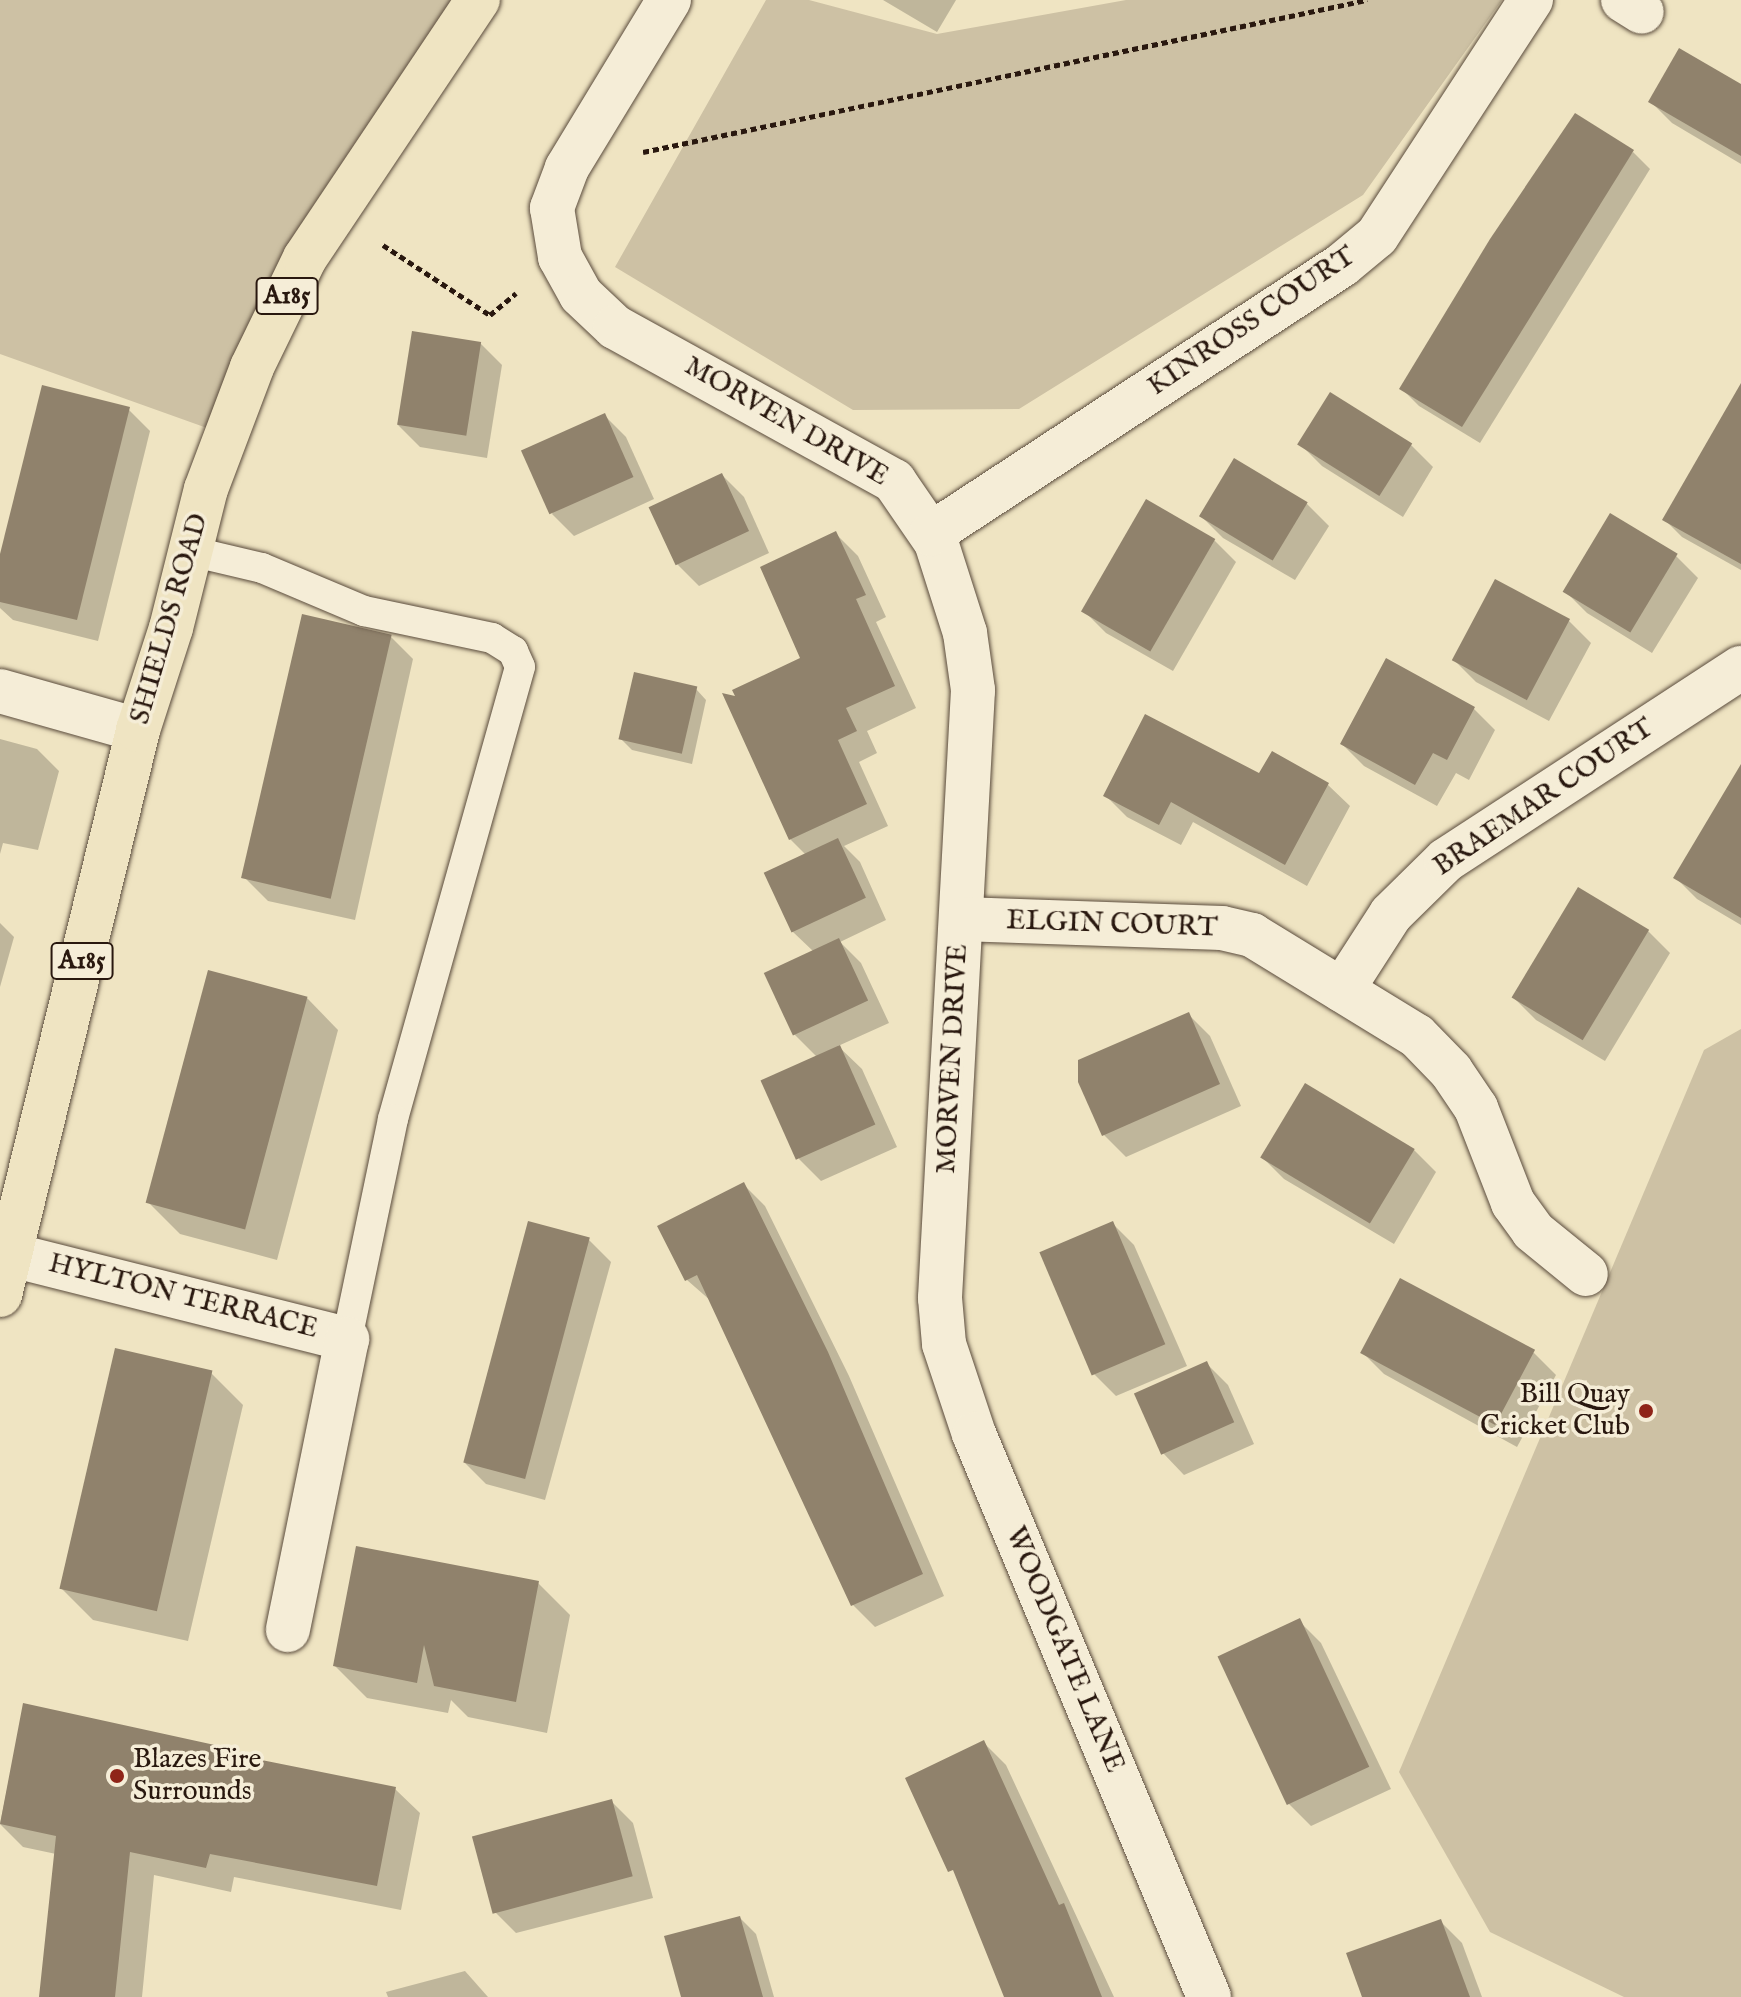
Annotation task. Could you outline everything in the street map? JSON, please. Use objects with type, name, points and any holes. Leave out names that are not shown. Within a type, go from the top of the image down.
[{"type":"main road","name":"SHIELDS ROAD","points":[[3,1267],[138,730],[206,489],[252,367],[305,258],[478,0]]},
{"type":"street","name":"MORVEN DRIVE","points":[[669,0],[567,168],[552,208],[560,257],[581,295],[615,327],[894,481],[931,534],[965,633],[973,690],[940,1298]]},
{"type":"street","name":"KINROSS COURT","points":[[931,534],[1342,265],[1377,236],[1531,0]]},
{"type":"street","name":"BRAEMAR COURT","points":[[1342,990],[1391,914],[1446,860],[1741,668]]},
{"type":"street","points":[[0,691],[138,730]]},
{"type":"street","name":"ELGIN COURT","points":[[961,919],[1222,928],[1252,935],[1417,1036],[1451,1071],[1476,1108],[1513,1203],[1533,1231],[1586,1274]]},
{"type":"street","name":"HYLTON TERRACE","points":[[3,1267],[347,1339],[288,1630]]},
{"type":"street","name":"WOODGATE LANE","points":[[940,1298],[955,1388],[1209,1997]]},
{"type":"lane","points":[[190,551],[262,568],[364,611],[492,638],[513,651],[520,667],[393,1119],[347,1339]]},
{"type":"path","points":[[567,168],[1367,0]]},
{"type":"path","points":[[335,214],[490,315],[560,257]]},
{"type":"shaded area","points":[[0,0],[459,0],[295,247],[233,356],[207,428],[0,354]]},
{"type":"shaded area","points":[[766,0],[809,0],[937,34],[1126,0],[1502,0],[1363,195],[1019,409],[853,410],[615,267]]},
{"type":"shaded area","name":"Bill Quay Cricket Club","points":[[1741,1029],[1741,1997],[1624,1997],[1490,1932],[1399,1772],[1704,1050]]},
{"type":"building","points":[[1679,48],[1741,84],[1741,156],[1648,102]]},
{"type":"building","points":[[1575,113],[1634,150],[1462,427],[1399,389],[1490,239]]},
{"type":"building","points":[[412,331],[481,342],[466,436],[397,425]]},
{"type":"building","points":[[1741,383],[1741,564],[1662,520]]},
{"type":"building","points":[[42,385],[130,407],[77,620],[0,602],[0,554]]},
{"type":"building","points":[[1330,392],[1412,443],[1379,496],[1297,445]]},
{"type":"building","points":[[605,413],[633,477],[549,514],[521,450]]},
{"type":"building","points":[[1234,458],[1308,502],[1273,561],[1199,516]]},
{"type":"building","points":[[722,473],[749,531],[676,565],[649,507]]},
{"type":"building","points":[[1146,499],[1215,539],[1150,652],[1081,612]]},
{"type":"building","points":[[1610,513],[1678,554],[1630,633],[1563,592]]},
{"type":"building","points":[[836,531],[866,595],[856,599],[895,686],[846,708],[857,731],[838,740],[867,804],[789,840],[722,693],[735,696],[732,690],[800,658],[760,567]]},
{"type":"building","points":[[1495,579],[1570,619],[1527,700],[1452,660]]},
{"type":"building","points":[[302,614],[392,635],[331,899],[241,878]]},
{"type":"building","points":[[1386,658],[1475,707],[1447,760],[1433,753],[1415,785],[1340,744]]},
{"type":"building","points":[[634,672],[697,687],[682,754],[618,739]]},
{"type":"building","points":[[1145,714],[1259,773],[1272,751],[1329,783],[1285,865],[1171,802],[1159,825],[1103,796]]},
{"type":"building","points":[[1741,764],[1741,918],[1673,878]]},
{"type":"building","points":[[838,838],[866,898],[792,932],[764,873]]},
{"type":"building","points":[[1578,887],[1649,930],[1583,1040],[1512,998]]},
{"type":"building","points":[[839,938],[868,1001],[793,1036],[764,973]]},
{"type":"building","points":[[208,970],[307,997],[245,1229],[146,1203]]},
{"type":"building","points":[[1189,1012],[1220,1084],[1102,1136],[1078,1082],[1078,1060]]},
{"type":"building","points":[[840,1045],[875,1124],[796,1160],[761,1080]]},
{"type":"building","points":[[1305,1083],[1415,1149],[1370,1223],[1260,1158]]},
{"type":"building","points":[[744,1182],[828,1352],[923,1574],[851,1606],[697,1275],[685,1281],[657,1226]]},
{"type":"building","points":[[528,1221],[590,1238],[525,1479],[463,1462]]},
{"type":"building","points":[[1113,1221],[1165,1344],[1092,1376],[1039,1252]]},
{"type":"building","points":[[1400,1278],[1535,1350],[1495,1425],[1360,1353]]},
{"type":"building","points":[[115,1348],[212,1370],[157,1611],[59,1589]]},
{"type":"building","points":[[1207,1361],[1234,1422],[1161,1455],[1134,1394]]},
{"type":"building","points":[[356,1546],[539,1581],[516,1702],[434,1686],[424,1645],[417,1683],[333,1666]]},
{"type":"building","points":[[1300,1618],[1369,1767],[1287,1805],[1218,1656]]},
{"type":"building","points":[[23,1703],[233,1749],[232,1754],[396,1787],[377,1886],[210,1854],[206,1868],[130,1852],[115,1997],[39,1997],[56,1836],[0,1824]]},
{"type":"building","points":[[984,1740],[1059,1905],[1064,1903],[1102,1997],[1004,1997],[953,1870],[948,1872],[905,1778]]},
{"type":"building","points":[[612,1799],[633,1876],[493,1914],[472,1837]]},
{"type":"building","points":[[740,1916],[763,1997],[681,1997],[664,1936]]},
{"type":"building","points":[[1441,1919],[1470,1997],[1362,1997],[1346,1953]]},
{"type":"place","name":"Bill Quay Cricket Club","points":[[1646,1411]]},
{"type":"place","name":"Blazes Fire Surrounds","points":[[117,1776]]}]
